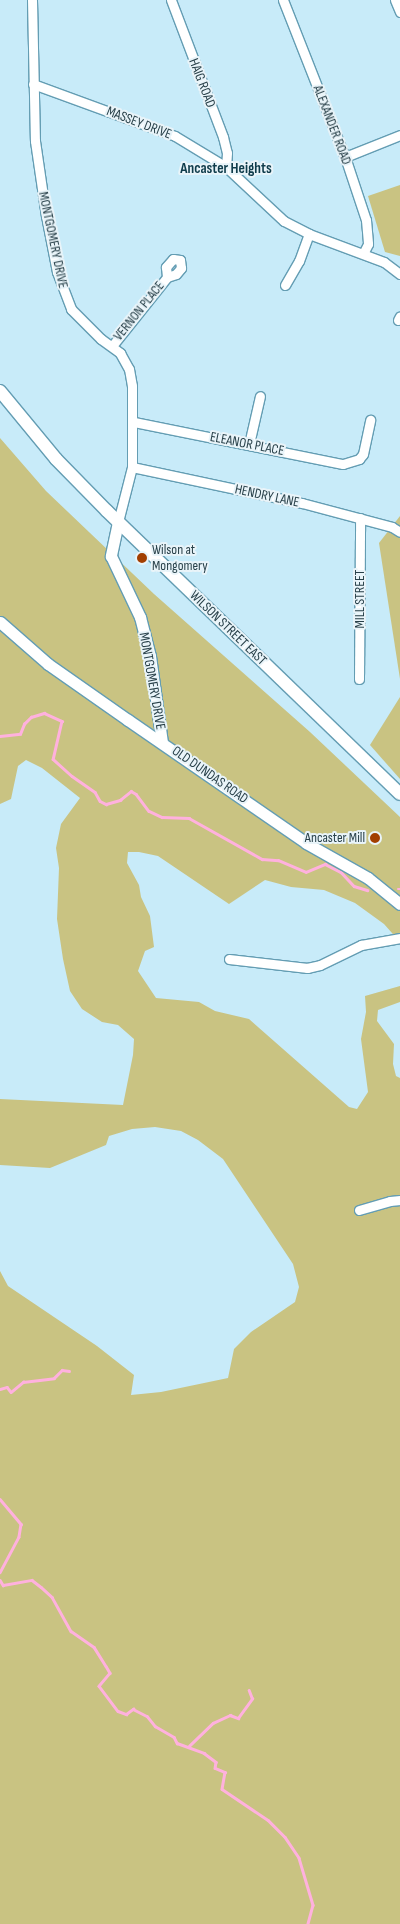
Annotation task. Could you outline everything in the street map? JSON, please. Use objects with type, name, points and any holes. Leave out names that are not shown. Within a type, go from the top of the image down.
[{"type":"main road","name":"WILSON STREET EAST","points":[[0,391],[56,460],[400,794]]},
{"type":"street","name":"MONTGOMERY DRIVE","points":[[32,0],[35,141],[62,292],[70,309],[120,353],[129,369],[134,422],[132,467],[111,556],[140,617],[150,656],[162,742]]},
{"type":"street","name":"HAIG ROAD","points":[[171,0],[223,137],[227,153],[226,167]]},
{"type":"street","name":"ALEXANDER ROAD","points":[[283,0],[345,157],[368,231],[368,244],[364,252]]},
{"type":"street","points":[[395,0],[400,12]]},
{"type":"street","name":"MASSEY DRIVE","points":[[33,84],[162,129],[226,167],[284,221],[309,234],[364,252],[384,262],[400,274]]},
{"type":"street","points":[[345,157],[400,134]]},
{"type":"street","points":[[285,285],[299,261],[309,234]]},
{"type":"street","name":"VERNON PLACE","points":[[112,346],[167,277]]},
{"type":"street","points":[[249,444],[260,396]]},
{"type":"street","name":"ELEANOR PLACE","points":[[134,422],[343,464],[359,460],[367,443],[370,420]]},
{"type":"street","name":"HENDRY LANE","points":[[132,467],[360,518],[392,527],[400,532]]},
{"type":"street","name":"MILL STREET","points":[[359,680],[360,518]]},
{"type":"street","name":"OLD DUNDAS ROAD","points":[[0,622],[48,664],[306,843],[368,878],[400,904]]},
{"type":"street","points":[[229,959],[307,968],[320,965],[361,945],[400,938]]},
{"type":"street","points":[[359,1210],[400,1200]]},
{"type":"shaded area","points":[[400,185],[400,256],[385,252],[368,196]]},
{"type":"shaded area","points":[[0,438],[46,491],[154,594],[310,732],[400,817],[400,942],[384,924],[355,903],[324,890],[291,887],[265,880],[229,904],[158,856],[128,852],[127,863],[139,885],[141,897],[150,916],[154,947],[145,951],[138,971],[156,998],[199,1002],[215,1011],[249,1019],[349,1107],[357,1109],[368,1092],[361,1039],[366,1012],[365,996],[400,986],[400,1002],[378,1010],[377,1021],[394,1044],[393,1064],[396,1076],[400,1078],[400,1924],[0,1924],[0,1271],[8,1286],[97,1346],[134,1375],[131,1395],[161,1392],[228,1378],[234,1349],[251,1332],[295,1302],[299,1287],[293,1264],[223,1159],[198,1140],[181,1131],[155,1127],[132,1129],[109,1136],[106,1145],[50,1168],[0,1165],[0,1099],[123,1105],[133,1055],[134,1039],[118,1025],[102,1022],[82,1009],[70,991],[57,919],[59,868],[56,848],[61,824],[80,798],[42,768],[26,760],[18,766],[11,799],[0,804]]},
{"type":"shaded area","points":[[400,516],[400,679],[379,543]]},
{"type":"shaded area","points":[[400,697],[400,779],[370,745]]},
{"type":"waterway","points":[[0,736],[20,734],[24,724],[31,717],[44,713],[62,721],[53,759],[72,776],[95,792],[100,801],[106,804],[120,800],[131,791],[136,794],[149,811],[162,817],[189,818],[262,859],[278,860],[306,872],[325,864],[341,872],[354,886],[367,890]]},
{"type":"waterway","points":[[0,1389],[7,1387],[11,1392],[23,1382],[54,1378],[62,1370],[69,1371]]},
{"type":"waterway","points":[[0,1499],[21,1524],[19,1537],[0,1572]]},
{"type":"waterway","points":[[0,1580],[3,1585],[32,1580],[41,1587],[52,1597],[71,1631],[94,1647],[106,1666],[110,1673],[99,1686],[118,1711],[126,1714],[133,1709],[147,1716],[155,1726],[174,1737],[177,1743],[204,1753],[216,1762],[215,1768],[225,1772],[222,1789],[268,1820],[285,1837],[299,1858],[313,1905],[308,1924]]},
{"type":"waterway","points":[[189,1746],[213,1723],[230,1715],[238,1718],[252,1699],[249,1691]]},
{"type":"place","name":"Wilson at Mongomery","points":[[142,558]]},
{"type":"place","name":"Ancaster Mill","points":[[375,838]]},
{"type":"district","name":"Ancaster Heights","points":[[226,169]]}]
